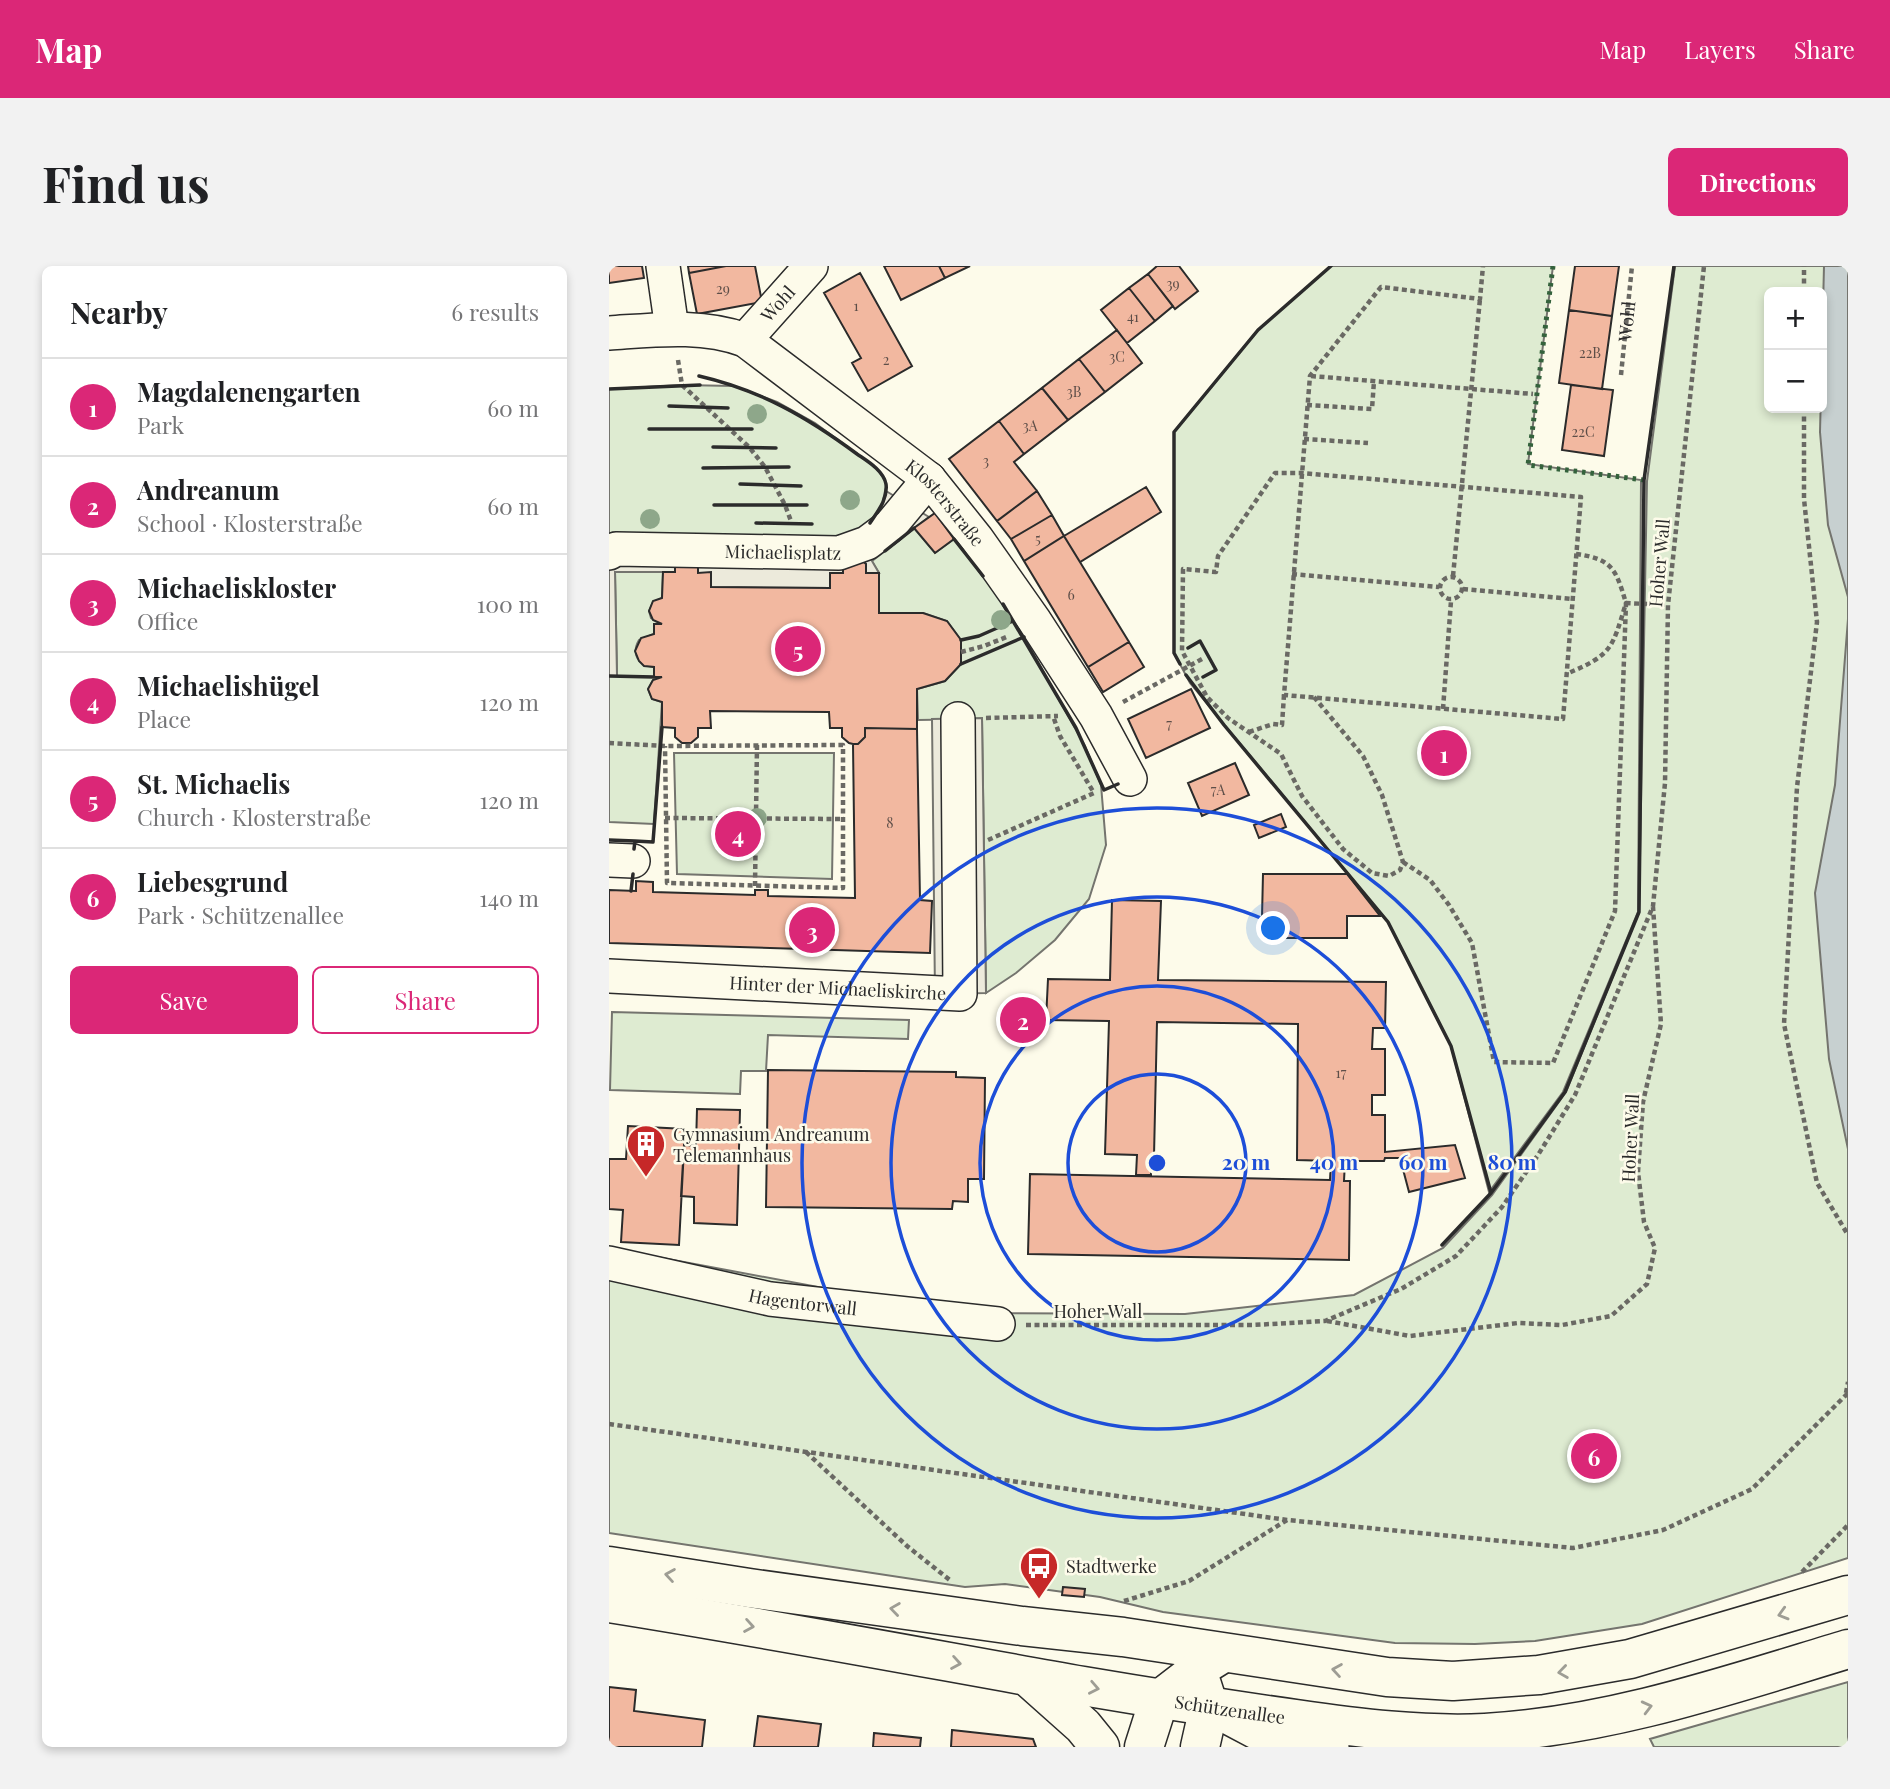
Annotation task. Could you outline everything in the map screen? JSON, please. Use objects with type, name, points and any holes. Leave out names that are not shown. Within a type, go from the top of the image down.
[{"type":"main road","points":[[609,1566],[1197,1657],[1408,1679],[1453,1681],[1539,1675],[1630,1659],[1848,1595]]},
{"type":"main road","name":"Schützenallee","points":[[609,1603],[1160,1700],[1350,1727],[1417,1732],[1483,1733],[1560,1725],[1689,1697],[1848,1649]]},
{"type":"main road","points":[[1144,1747],[1160,1700],[1197,1657]]},
{"type":"main road","points":[[1197,1657],[1209,1707],[1200,1747]]},
{"type":"main road","points":[[1028,1677],[1083,1726],[1100,1747]]},
{"type":"street","points":[[663,266],[672,329]]},
{"type":"street","name":"Wohl","points":[[745,340],[811,266]]},
{"type":"street","name":"Klosterstraße","points":[[609,333],[672,329],[722,332],[745,340],[929,479],[977,539],[1034,620],[1096,716],[1130,779]]},
{"type":"street","name":"Michaelisplatz","points":[[609,553],[616,549],[839,553],[867,542],[890,526],[929,479]]},
{"type":"street","name":"Hinter der Michaeliskirche","points":[[609,976],[960,994],[958,719]]},
{"type":"street","name":"Hagentorwall","points":[[609,1263],[770,1299],[998,1324]]},
{"type":"street","points":[[1209,1707],[1269,1739],[1332,1747]]},
{"type":"street","points":[[1410,1747],[1483,1733]]},
{"type":"path","points":[[1453,576],[1483,266]]},
{"type":"path","name":"Wohl","points":[[1621,375],[1632,266]]},
{"type":"path","name":"Hoher Wall","points":[[998,1324],[1253,1325],[1325,1321],[1410,1336],[1518,1323],[1562,1325],[1611,1316],[1647,1284],[1655,1248],[1644,1222],[1638,1172],[1643,1102],[1661,1024],[1653,906],[1665,783],[1668,605],[1704,266]]},
{"type":"path","points":[[1804,266],[1804,287]]},
{"type":"path","points":[[1248,732],[1273,724],[1282,725],[1292,574],[1310,376],[1381,287],[1480,299]]},
{"type":"path","points":[[1310,376],[1533,394]]},
{"type":"path","points":[[1307,405],[1372,410],[1374,381]]},
{"type":"path","points":[[682,385],[749,447],[765,467],[792,524],[795,552]]},
{"type":"path","points":[[1804,413],[1804,499],[1817,622],[1797,787],[1784,1024],[1817,1183],[1848,1235]]},
{"type":"path","points":[[1304,439],[1368,443]]},
{"type":"path","points":[[1284,695],[1314,697],[1563,719],[1581,497],[1275,473],[1217,556],[1216,572],[1183,569],[1182,651],[1207,697],[1228,718],[1281,754],[1302,796],[1343,849],[1373,873],[1389,876],[1400,870],[1403,862],[1382,795],[1363,756],[1314,697]]},
{"type":"path","points":[[1403,862],[1430,880],[1472,943],[1494,1062],[1553,1063],[1615,911],[1626,603],[1617,575],[1598,557],[1576,554]]},
{"type":"path","points":[[1292,574],[1439,587]]},
{"type":"path","points":[[1439,587],[1444,579],[1453,576]]},
{"type":"path","points":[[1453,576],[1461,581],[1464,589]]},
{"type":"path","points":[[1439,587],[1442,596],[1451,601]]},
{"type":"path","points":[[1464,589],[1572,599]]},
{"type":"path","points":[[1451,601],[1458,598],[1464,589]]},
{"type":"path","points":[[1443,709],[1451,601]]},
{"type":"path","points":[[1626,603],[1668,605]]},
{"type":"path","points":[[1566,674],[1595,662],[1614,642],[1626,603]]},
{"type":"path","points":[[961,652],[1008,636],[1034,620]]},
{"type":"path","points":[[1096,716],[1202,659]]},
{"type":"path","points":[[959,853],[1094,793],[1060,736],[1053,716]]},
{"type":"path","points":[[958,719],[1059,716],[1061,721]]},
{"type":"path","points":[[609,743],[665,746],[843,745],[843,888],[667,883],[665,746]]},
{"type":"path","points":[[755,886],[757,745]]},
{"type":"path","points":[[666,818],[843,819]]},
{"type":"path","name":"Hoher Wall","points":[[1325,1321],[1401,1289],[1456,1256],[1502,1207],[1575,1096],[1653,906]]},
{"type":"path","points":[[609,1424],[1287,1520],[1573,1548],[1663,1530],[1752,1489],[1847,1393],[1848,1382]]},
{"type":"path","points":[[805,1451],[907,1546],[956,1586]]},
{"type":"path","points":[[1123,1602],[1189,1581],[1287,1520]]},
{"type":"path","points":[[1800,1573],[1848,1525]]},
{"type":"green space","points":[[1331,266],[1553,266],[1528,464],[1641,480],[1638,912],[1563,1092],[1489,1192],[1451,1046],[1388,922],[1190,683],[1174,653],[1174,432],[1258,330]]},
{"type":"green space","points":[[1675,266],[1848,266],[1848,1558],[1642,1624],[1535,1641],[1475,1644],[1395,1643],[1163,1612],[1100,1597],[1005,1584],[965,1587],[609,1533],[609,1248],[957,1313],[1185,1314],[1354,1295],[1443,1248],[1492,1195],[1566,1092],[1639,912],[1647,481]]},
{"type":"green space","points":[[682,385],[734,386],[777,402],[815,423],[875,467],[885,479],[882,506],[914,528],[935,553],[954,539],[991,585],[1024,637],[1085,746],[1101,785],[1106,845],[1089,899],[1055,940],[1016,973],[986,993],[982,719],[918,720],[917,689],[945,681],[961,664],[961,640],[947,621],[923,613],[879,613],[879,573],[867,553],[609,541],[609,389]]},
{"type":"green space","points":[[615,572],[663,572],[662,598],[653,602],[649,611],[651,618],[660,623],[654,624],[654,634],[639,640],[636,650],[640,662],[654,667],[654,677],[660,677],[653,680],[648,689],[652,699],[662,702],[654,824],[609,822],[609,676],[617,676]]},
{"type":"green space","points":[[674,753],[834,753],[832,879],[677,874]]},
{"type":"green space","points":[[612,1012],[909,1020],[908,1039],[768,1035],[766,1071],[741,1071],[740,1094],[610,1090]]},
{"type":"green space","points":[[1848,1682],[1848,1747],[1654,1747],[1650,1739]]},
{"type":"shaded area","points":[[1824,266],[1848,266],[1848,597],[1828,525],[1820,432],[1820,413],[1827,413],[1827,287],[1823,287]]},
{"type":"shaded area","points":[[886,491],[929,517],[872,561],[879,573],[866,573],[866,564],[860,558],[830,588],[711,587],[711,573],[698,573],[698,563],[675,572],[615,572],[617,676],[609,676],[609,541],[816,541],[851,536],[867,526],[882,506]]},
{"type":"shaded area","points":[[1848,619],[1848,1149],[1829,1059],[1815,893],[1835,785]]},
{"type":"shaded area","points":[[982,718],[986,993],[935,994],[932,719]]},
{"type":"building","points":[[609,266],[642,266],[644,278],[609,283]]},
{"type":"building","points":[[688,266],[726,266],[689,273]]},
{"type":"building","points":[[726,266],[755,266],[762,302],[697,314],[689,273]]},
{"type":"building","points":[[884,266],[939,266],[945,278],[901,300]]},
{"type":"building","points":[[939,266],[970,266],[945,278]]},
{"type":"building","points":[[1157,266],[1179,266],[1198,291],[1175,309],[1148,274]]},
{"type":"building","points":[[1575,266],[1619,266],[1612,316],[1569,310]]},
{"type":"building","points":[[860,273],[912,366],[868,391],[852,363],[861,358],[824,293]]},
{"type":"building","points":[[1148,274],[1173,306],[1155,321],[1129,288]]},
{"type":"building","points":[[1129,288],[1155,321],[1127,343],[1101,310]]},
{"type":"building","points":[[1569,310],[1612,316],[1602,389],[1559,383]]},
{"type":"building","points":[[1117,330],[1142,363],[1105,392],[1079,359]]},
{"type":"building","points":[[1079,359],[1105,392],[1068,420],[1042,388]]},
{"type":"building","points":[[1571,385],[1613,390],[1604,456],[1562,450]]},
{"type":"building","points":[[1042,388],[1068,420],[1024,454],[999,421]]},
{"type":"building","points":[[999,421],[1024,454],[1014,462],[1037,491],[997,521],[949,459]]},
{"type":"building","points":[[1146,487],[1161,512],[1080,562],[1064,536]]},
{"type":"building","points":[[1037,491],[1052,515],[1011,539],[997,521]]},
{"type":"building","points":[[935,513],[954,539],[935,553],[914,528]]},
{"type":"building","points":[[1052,515],[1064,536],[1024,561],[1011,539]]},
{"type":"building","points":[[1064,536],[1129,642],[1088,667],[1024,561]]},
{"type":"building","points":[[859,558],[866,564],[866,573],[879,573],[879,613],[923,613],[947,621],[961,640],[961,664],[945,681],[917,689],[917,729],[865,728],[865,737],[858,744],[853,744],[842,737],[842,728],[830,728],[829,712],[710,711],[711,728],[698,728],[698,737],[691,743],[682,743],[675,737],[675,728],[662,727],[662,702],[652,699],[648,689],[653,680],[662,677],[654,677],[654,667],[644,666],[635,651],[641,638],[654,634],[654,624],[662,624],[653,620],[649,611],[653,601],[662,598],[663,572],[675,572],[675,564],[698,563],[698,573],[711,572],[711,587],[830,588],[830,573],[843,573],[843,564]]},
{"type":"building","points":[[1129,642],[1144,667],[1103,692],[1088,667]]},
{"type":"building","points":[[1191,689],[1210,728],[1146,758],[1128,719]]},
{"type":"building","points":[[865,728],[917,729],[920,900],[932,901],[930,953],[609,943],[609,890],[636,891],[636,881],[653,882],[653,892],[755,895],[755,890],[768,890],[768,896],[855,898],[853,744],[858,744],[865,737]]},
{"type":"building","points":[[1235,763],[1249,795],[1202,816],[1188,783]]},
{"type":"building","points":[[1281,814],[1286,827],[1259,838],[1254,825]]},
{"type":"building","points":[[1263,874],[1347,874],[1380,916],[1347,916],[1347,938],[1278,938],[1278,916],[1262,917]]},
{"type":"building","points":[[1112,900],[1161,901],[1158,980],[1386,982],[1385,1028],[1373,1028],[1372,1049],[1385,1049],[1385,1095],[1372,1095],[1372,1115],[1385,1115],[1385,1152],[1455,1145],[1465,1178],[1409,1192],[1400,1158],[1385,1158],[1384,1161],[1345,1161],[1344,1181],[1350,1181],[1349,1260],[1028,1254],[1030,1174],[1330,1180],[1331,1161],[1297,1160],[1298,1024],[1157,1022],[1154,1156],[1151,1156],[1151,1175],[1136,1175],[1137,1155],[1105,1154],[1109,1021],[1046,1020],[1048,979],[1110,980]]},
{"type":"building","points":[[768,1070],[956,1072],[956,1077],[985,1078],[984,1179],[968,1179],[968,1202],[953,1201],[952,1209],[766,1207]]},
{"type":"building","points":[[697,1109],[740,1110],[737,1225],[694,1223],[694,1197],[681,1196],[684,1145],[696,1146]]},
{"type":"building","name":"Gymnasium Andreanum Telemannhaus","points":[[628,1126],[685,1129],[679,1245],[621,1242],[623,1210],[609,1209],[609,1159],[626,1159]]},
{"type":"building","points":[[1063,1587],[1085,1589],[1084,1597],[1062,1595]]},
{"type":"building","points":[[609,1687],[636,1690],[634,1711],[705,1720],[702,1747],[609,1747]]},
{"type":"building","points":[[758,1716],[821,1724],[818,1747],[754,1747]]},
{"type":"building","points":[[952,1730],[1033,1739],[1036,1747],[951,1747]]},
{"type":"building","points":[[874,1733],[921,1738],[920,1747],[873,1747]]},
{"type":"hedge","points":[[1553,266],[1528,465],[1644,480]]},
{"type":"wall","points":[[1180,664],[1174,653],[1174,432],[1258,330],[1331,266]]},
{"type":"wall","points":[[1442,1245],[1491,1193],[1565,1092],[1639,912],[1644,480],[1674,266]]},
{"type":"wall","points":[[699,376],[742,389],[782,406],[820,428],[874,466],[882,474],[886,489],[882,505],[870,523]]},
{"type":"wall","points":[[609,389],[700,385]]},
{"type":"wall","points":[[669,406],[728,408]]},
{"type":"wall","points":[[649,429],[752,429]]},
{"type":"wall","points":[[713,447],[776,448]]},
{"type":"wall","points":[[703,468],[789,467]]},
{"type":"wall","points":[[740,484],[801,486]]},
{"type":"wall","points":[[714,505],[807,505]]},
{"type":"wall","points":[[756,523],[812,524]]},
{"type":"wall","points":[[885,551],[914,528]]},
{"type":"wall","points":[[954,539],[983,576]]},
{"type":"wall","points":[[1003,604],[1076,728],[1104,790],[1118,784]]},
{"type":"wall","points":[[961,640],[979,636],[1013,621]]},
{"type":"wall","points":[[961,664],[1024,637]]},
{"type":"wall","points":[[1188,648],[1200,641],[1216,670],[1203,677]]},
{"type":"wall","points":[[1186,675],[1224,725],[1388,922],[1451,1046],[1491,1193]]},
{"type":"wall","points":[[609,676],[654,677]]},
{"type":"wall","points":[[634,849],[635,841],[653,842],[662,727]]},
{"type":"wall","points":[[609,840],[635,841]]},
{"type":"wall","points":[[631,891],[633,874]]},
{"type":"place","name":"St. Michaelis","points":[[798,649]]},
{"type":"place","name":"Magdalenengarten","points":[[1444,753]]},
{"type":"place","name":"Michaelishügel","points":[[738,834]]},
{"type":"place","name":"Michaeliskloster","points":[[812,930]]},
{"type":"place","name":"Andreanum","points":[[1023,1020]]},
{"type":"place","name":"Gymnasium Andreanum Telemannhaus","points":[[646,1178]]},
{"type":"place","name":"Liebesgrund","points":[[1594,1456]]},
{"type":"place","name":"Stadtwerke","points":[[1039,1600]]}]
